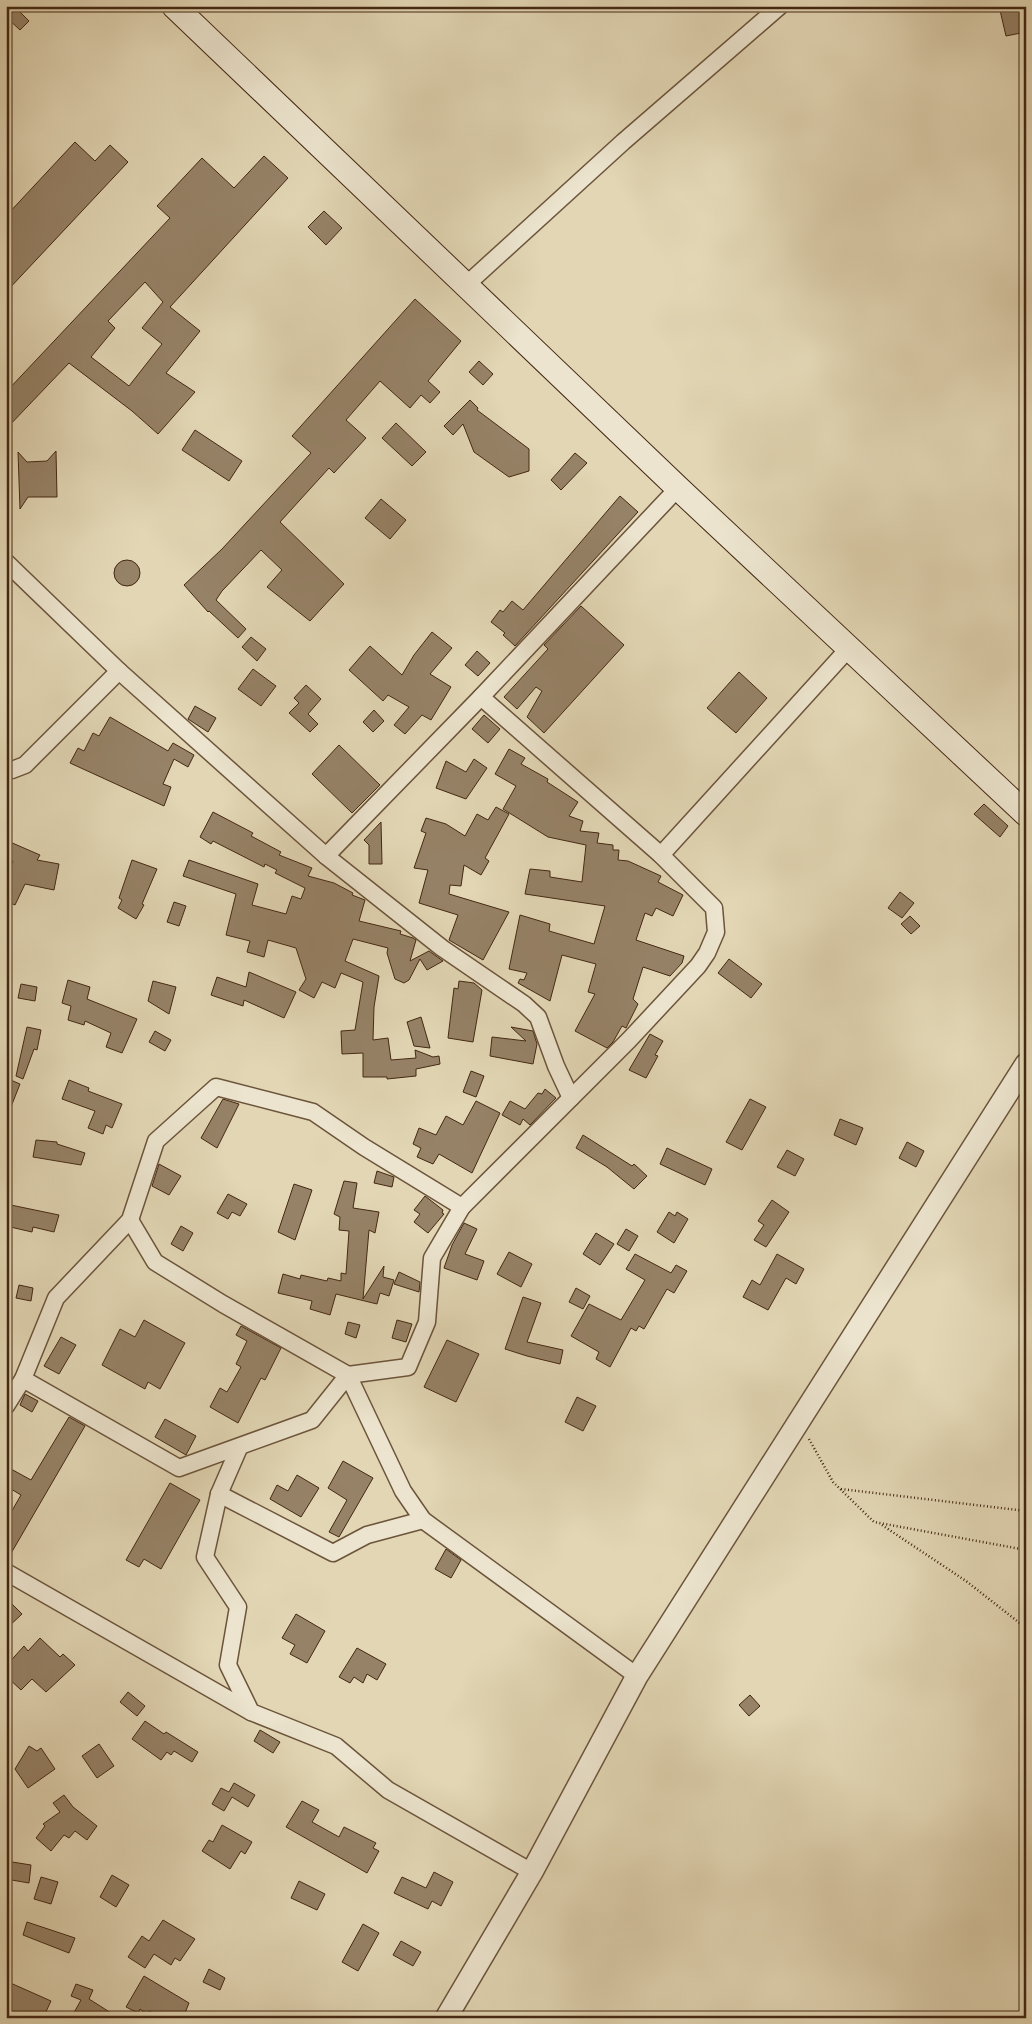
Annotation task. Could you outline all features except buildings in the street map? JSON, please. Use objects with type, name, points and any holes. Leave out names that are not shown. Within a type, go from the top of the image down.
[{"type":"main road","points":[[174,6],[465,286],[1026,814]]},
{"type":"street","points":[[465,286],[624,142],[780,6]]},
{"type":"street","points":[[326,856],[481,697],[678,488]]},
{"type":"street","points":[[6,562],[118,671],[326,856],[442,948],[524,1004],[538,1017],[570,1098]]},
{"type":"street","points":[[661,854],[849,648]]},
{"type":"street","points":[[6,768],[12,770],[24,765],[118,671]]},
{"type":"street","points":[[23,1379],[179,1468],[239,1448],[312,1420],[348,1375],[408,1367],[427,1322],[432,1258],[462,1207],[630,1040],[698,966],[707,953],[716,932],[714,908],[661,854],[481,697]]},
{"type":"street","points":[[446,2018],[532,1872],[637,1676],[1026,1064]]},
{"type":"street","points":[[6,1406],[23,1379],[56,1298],[130,1220],[156,1140],[216,1087],[313,1112],[364,1147],[462,1207]]},
{"type":"street","points":[[130,1220],[155,1262],[223,1304],[348,1375],[403,1491],[423,1520],[637,1676]]},
{"type":"street","points":[[239,1448],[219,1494],[205,1557],[238,1607],[228,1665],[251,1712]]},
{"type":"street","points":[[219,1494],[333,1553],[366,1535],[423,1520]]},
{"type":"street","points":[[6,1572],[251,1712],[336,1746],[388,1790],[532,1872]]},
{"type":"path","points":[[799,1421],[832,1482],[874,1522],[1026,1550]]},
{"type":"path","points":[[840,1488],[1026,1511]]},
{"type":"path","points":[[881,1524],[966,1581],[1026,1628]]}]
